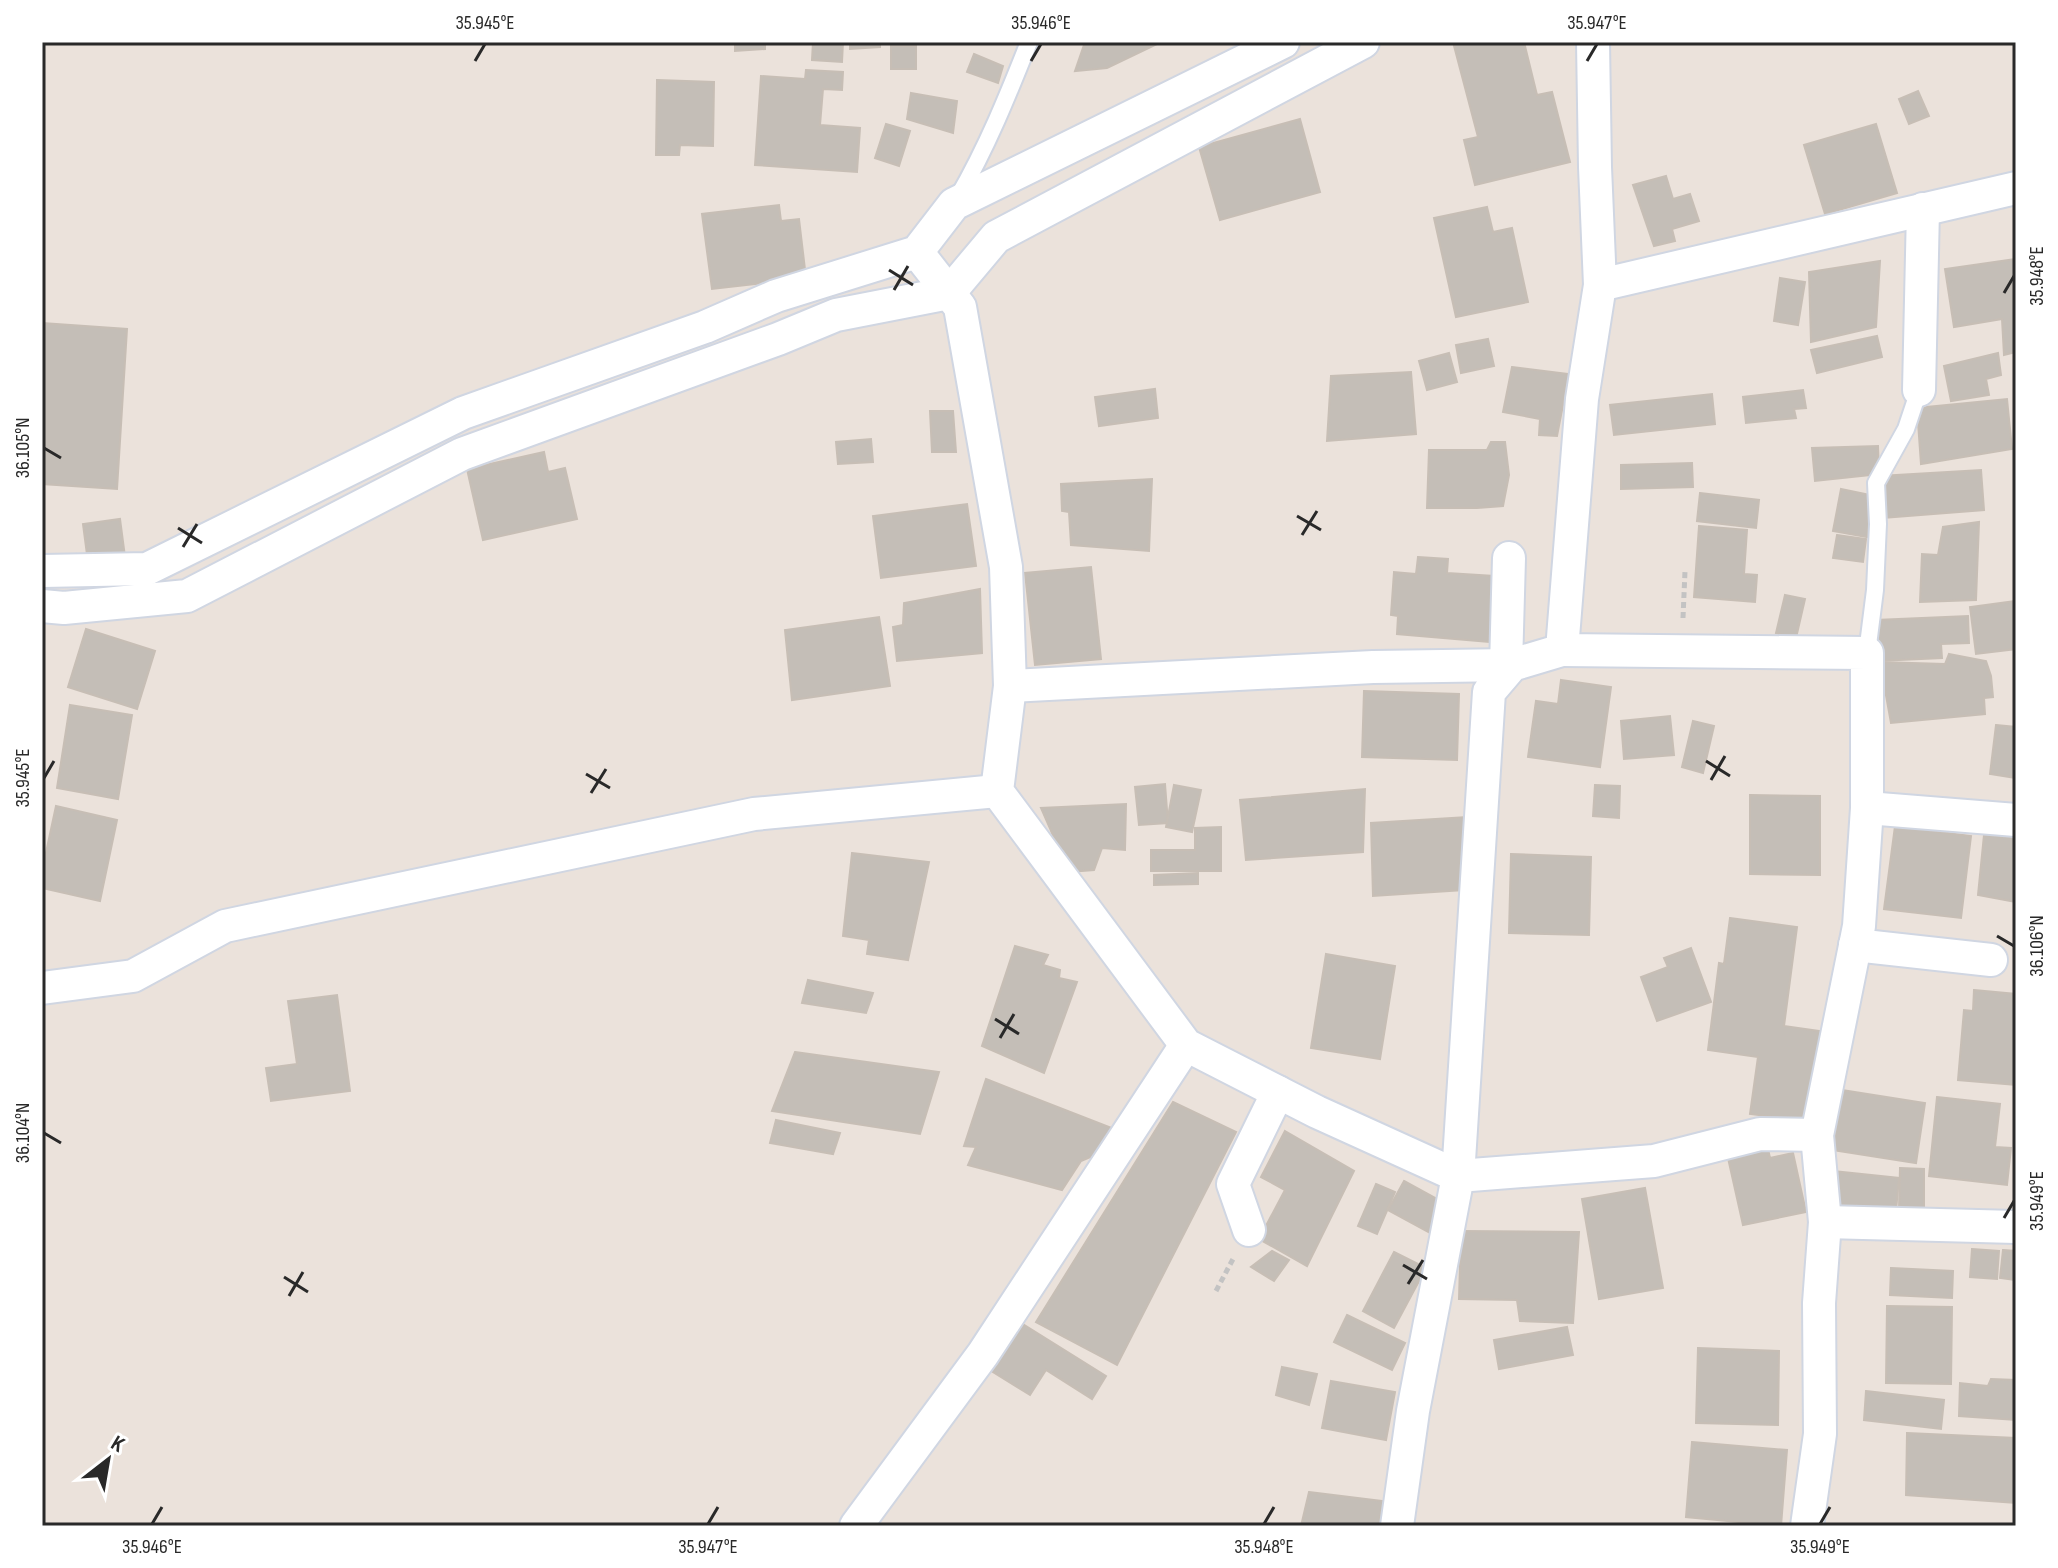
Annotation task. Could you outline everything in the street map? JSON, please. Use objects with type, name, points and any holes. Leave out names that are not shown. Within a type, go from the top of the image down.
[{"type":"street","points":[[42,571],[147,569],[463,413],[705,327],[776,296],[917,252],[954,204],[1283,42]]},
{"type":"street","points":[[42,606],[64,608],[187,596],[462,454],[836,315],[949,293],[996,237],[1363,42]]},
{"type":"street","points":[[1562,650],[1582,399],[1600,285],[1593,42]]},
{"type":"street","points":[[1600,285],[2016,188]]},
{"type":"street","points":[[1919,390],[1923,209]]},
{"type":"street","points":[[917,252],[960,307],[1006,567],[1010,686],[997,791],[1186,1045],[1317,1112],[1458,1176],[1654,1161],[1760,1134],[1817,1135]]},
{"type":"street","points":[[1397,1526],[1413,1411],[1458,1176],[1489,692],[1509,666],[1509,558]]},
{"type":"street","points":[[1010,686],[1373,667],[1509,666],[1562,650],[1867,653],[1867,808],[1859,926],[1817,1135],[1825,1222],[1819,1303],[1820,1434],[1807,1526]]},
{"type":"street","points":[[46,994],[133,976],[225,926],[754,814],[997,791]]},
{"type":"street","points":[[1867,808],[2016,820]]},
{"type":"street","points":[[1855,945],[1991,960]]},
{"type":"street","points":[[856,1526],[983,1354],[1186,1045]]},
{"type":"street","points":[[1249,1230],[1233,1184],[1278,1092]]},
{"type":"street","points":[[1825,1222],[2016,1227]]},
{"type":"lane","points":[[954,204],[1005,104],[1029,42]]},
{"type":"lane","points":[[1867,653],[1878,537],[1876,483],[1906,429],[1919,390]]},
{"type":"path","points":[[1682,651],[1685,571]]},
{"type":"building","points":[[735,42],[765,42],[765,49],[735,51]]},
{"type":"building","points":[[813,42],[843,42],[842,62],[812,60]]},
{"type":"building","points":[[850,42],[880,42],[880,47],[850,49]]},
{"type":"building","points":[[1085,42],[1161,42],[1107,68],[1075,71]]},
{"type":"building","points":[[1453,42],[1524,42],[1537,95],[1552,92],[1570,162],[1475,185],[1464,140],[1478,137]]},
{"type":"building","points":[[891,46],[916,46],[916,69],[891,69]]},
{"type":"building","points":[[974,54],[1003,66],[998,83],[967,72]]},
{"type":"building","points":[[806,70],[843,72],[842,90],[823,89],[820,125],[860,128],[857,172],[755,165],[761,76],[805,79]]},
{"type":"building","points":[[657,80],[714,82],[713,146],[680,145],[679,155],[656,155]]},
{"type":"building","points":[[1918,91],[1929,116],[1909,124],[1899,99]]},
{"type":"building","points":[[911,93],[957,101],[953,133],[907,119]]},
{"type":"building","points":[[1300,119],[1320,192],[1220,220],[1199,147]]},
{"type":"building","points":[[886,124],[910,131],[899,166],[875,158]]},
{"type":"building","points":[[1876,124],[1897,193],[1825,214],[1804,145]]},
{"type":"building","points":[[1666,176],[1673,199],[1690,194],[1699,221],[1672,229],[1675,241],[1654,246],[1633,185]]},
{"type":"building","points":[[779,205],[781,221],[799,219],[806,278],[712,289],[702,214]]},
{"type":"building","points":[[1487,207],[1493,232],[1512,228],[1528,302],[1456,317],[1434,218]]},
{"type":"building","points":[[2016,259],[2016,352],[2004,355],[2002,319],[1954,327],[1945,269]]},
{"type":"building","points":[[1880,261],[1876,327],[1811,342],[1809,272]]},
{"type":"building","points":[[1780,278],[1805,282],[1798,325],[1774,321]]},
{"type":"building","points":[[42,323],[127,329],[117,489],[42,484]]},
{"type":"building","points":[[1877,336],[1882,357],[1817,373],[1811,350]]},
{"type":"building","points":[[1488,339],[1494,366],[1461,373],[1456,345]]},
{"type":"building","points":[[1449,353],[1457,382],[1427,390],[1419,361]]},
{"type":"building","points":[[1998,353],[2001,375],[1986,379],[1989,395],[1951,401],[1944,366]]},
{"type":"building","points":[[1512,367],[1569,374],[1557,436],[1539,435],[1540,419],[1503,412]]},
{"type":"building","points":[[1411,372],[1416,434],[1327,441],[1331,376]]},
{"type":"building","points":[[1155,389],[1158,418],[1099,426],[1095,397]]},
{"type":"building","points":[[1803,390],[1806,408],[1794,409],[1796,418],[1746,423],[1743,397]]},
{"type":"building","points":[[1712,394],[1715,424],[1614,435],[1610,405]]},
{"type":"building","points":[[2007,399],[2012,449],[1921,464],[1917,408]]},
{"type":"building","points":[[930,411],[953,411],[956,452],[932,452]]},
{"type":"building","points":[[871,439],[873,462],[838,464],[836,442]]},
{"type":"building","points":[[1491,442],[1505,442],[1509,475],[1503,506],[1427,508],[1429,450],[1487,450]]},
{"type":"building","points":[[1878,446],[1879,474],[1815,481],[1812,448]]},
{"type":"building","points":[[544,452],[548,472],[565,468],[577,519],[483,540],[467,469]]},
{"type":"building","points":[[1692,463],[1693,487],[1621,489],[1621,465]]},
{"type":"building","points":[[1981,470],[1984,510],[1883,518],[1880,476]]},
{"type":"building","points":[[1152,479],[1149,551],[1071,545],[1069,512],[1062,511],[1061,484]]},
{"type":"building","points":[[1841,489],[1875,496],[1867,537],[1833,531]]},
{"type":"building","points":[[1700,493],[1759,500],[1756,528],[1697,521]]},
{"type":"building","points":[[967,504],[976,566],[881,578],[873,516]]},
{"type":"building","points":[[120,519],[125,557],[88,562],[83,524]]},
{"type":"building","points":[[1979,522],[1976,600],[1920,602],[1922,554],[1938,555],[1943,527]]},
{"type":"building","points":[[1699,526],[1747,530],[1744,574],[1757,575],[1755,602],[1694,597]]},
{"type":"building","points":[[1837,535],[1866,539],[1863,562],[1833,558]]},
{"type":"building","points":[[1418,557],[1448,559],[1447,573],[1494,576],[1489,642],[1397,634],[1398,616],[1391,615],[1394,572],[1416,574]]},
{"type":"building","points":[[1091,567],[1101,659],[1035,665],[1025,573]]},
{"type":"building","points":[[980,589],[982,653],[897,661],[893,627],[903,625],[904,603]]},
{"type":"building","points":[[1785,595],[1805,599],[1796,638],[1776,633]]},
{"type":"building","points":[[2016,601],[2016,649],[1976,654],[1970,607]]},
{"type":"building","points":[[1968,616],[1969,643],[1941,644],[1942,658],[1878,661],[1876,620]]},
{"type":"building","points":[[879,617],[890,686],[792,700],[785,630]]},
{"type":"building","points":[[86,629],[155,651],[137,709],[68,687]]},
{"type":"building","points":[[1949,654],[1986,661],[1993,697],[1984,698],[1985,714],[1891,723],[1880,662],[1945,664]]},
{"type":"building","points":[[1561,680],[1611,687],[1600,767],[1528,757],[1536,701],[1558,704]]},
{"type":"building","points":[[1364,691],[1459,694],[1457,760],[1362,757]]},
{"type":"building","points":[[70,705],[132,715],[118,799],[57,788]]},
{"type":"building","points":[[1670,716],[1674,755],[1624,759],[1621,721]]},
{"type":"building","points":[[1693,721],[1714,726],[1703,773],[1682,767]]},
{"type":"building","points":[[1996,725],[2016,727],[2016,778],[1990,774]]},
{"type":"building","points":[[1165,784],[1168,823],[1139,825],[1135,787]]},
{"type":"building","points":[[1174,785],[1201,790],[1192,832],[1166,827]]},
{"type":"building","points":[[1595,785],[1620,786],[1619,818],[1593,816]]},
{"type":"building","points":[[1365,789],[1363,852],[1246,860],[1240,800]]},
{"type":"building","points":[[1750,795],[1820,796],[1820,875],[1750,874]]},
{"type":"building","points":[[1126,804],[1125,850],[1102,848],[1094,870],[1069,872],[1041,808]]},
{"type":"building","points":[[56,806],[117,820],[100,901],[42,888],[42,871]]},
{"type":"building","points":[[1467,817],[1464,890],[1373,896],[1371,823]]},
{"type":"building","points":[[1895,826],[1971,836],[1961,918],[1884,909]]},
{"type":"building","points":[[1221,827],[1221,871],[1151,871],[1151,850],[1195,850],[1195,828]]},
{"type":"building","points":[[1984,835],[2016,837],[2016,902],[1978,895]]},
{"type":"building","points":[[852,853],[929,862],[908,960],[867,954],[869,940],[843,936]]},
{"type":"building","points":[[1511,854],[1591,857],[1589,935],[1509,933]]},
{"type":"building","points":[[1198,873],[1198,884],[1154,885],[1154,875]]},
{"type":"building","points":[[1730,918],[1797,927],[1784,1026],[1827,1032],[1814,1122],[1750,1114],[1758,1057],[1708,1050],[1719,963],[1724,964]]},
{"type":"building","points":[[1015,946],[1048,955],[1043,965],[1060,970],[1059,978],[1077,982],[1044,1073],[982,1046]]},
{"type":"building","points":[[1691,948],[1711,1002],[1657,1021],[1641,977],[1668,967],[1664,958]]},
{"type":"building","points":[[1326,954],[1395,966],[1380,1059],[1311,1048]]},
{"type":"building","points":[[808,980],[873,993],[866,1013],[802,1003]]},
{"type":"building","points":[[1974,990],[2016,994],[2016,1085],[1958,1080],[1964,1010],[1973,1011]]},
{"type":"building","points":[[337,995],[350,1091],[271,1101],[266,1068],[297,1064],[288,1001]]},
{"type":"building","points":[[795,1052],[939,1072],[920,1134],[772,1111]]},
{"type":"building","points":[[986,1079],[1114,1129],[1093,1156],[1081,1161],[1062,1190],[968,1165],[976,1147],[964,1146]]},
{"type":"building","points":[[1842,1090],[1925,1103],[1916,1163],[1832,1150]]},
{"type":"building","points":[[1937,1097],[2000,1104],[1995,1147],[2011,1148],[2007,1185],[1929,1176]]},
{"type":"building","points":[[1173,1102],[1236,1132],[1117,1365],[1036,1322]]},
{"type":"building","points":[[776,1120],[840,1133],[833,1154],[770,1143]]},
{"type":"building","points":[[1285,1131],[1354,1171],[1307,1266],[1259,1239],[1285,1190],[1261,1177]]},
{"type":"building","points":[[1768,1149],[1770,1158],[1793,1153],[1806,1212],[1743,1225],[1728,1158]]},
{"type":"building","points":[[1900,1168],[1924,1169],[1924,1210],[1899,1210]]},
{"type":"building","points":[[1833,1171],[1899,1178],[1896,1211],[1830,1204]]},
{"type":"building","points":[[1404,1181],[1446,1204],[1430,1233],[1388,1210]]},
{"type":"building","points":[[1376,1184],[1395,1192],[1377,1234],[1358,1226]]},
{"type":"building","points":[[1645,1188],[1663,1288],[1599,1299],[1582,1199]]},
{"type":"building","points":[[1461,1231],[1579,1232],[1573,1323],[1520,1321],[1517,1300],[1459,1299]]},
{"type":"building","points":[[1972,1249],[1999,1251],[1997,1279],[1970,1277]]},
{"type":"building","points":[[2003,1250],[2016,1251],[2016,1280],[2000,1278]]},
{"type":"building","points":[[1272,1251],[1289,1260],[1274,1281],[1251,1267]]},
{"type":"building","points":[[1394,1252],[1426,1268],[1394,1328],[1363,1311]]},
{"type":"building","points":[[1891,1268],[1953,1271],[1952,1298],[1890,1295]]},
{"type":"building","points":[[1887,1306],[1952,1307],[1951,1384],[1886,1383]]},
{"type":"building","points":[[1347,1315],[1405,1343],[1392,1370],[1334,1342]]},
{"type":"building","points":[[1018,1321],[1106,1376],[1092,1399],[1046,1370],[1030,1395],[988,1369]]},
{"type":"building","points":[[1567,1327],[1573,1355],[1499,1369],[1494,1340]]},
{"type":"building","points":[[1698,1348],[1779,1351],[1778,1425],[1696,1423]]},
{"type":"building","points":[[1282,1367],[1317,1374],[1309,1405],[1276,1395]]},
{"type":"building","points":[[1991,1379],[2016,1380],[2016,1420],[1959,1416],[1960,1383],[1988,1386]]},
{"type":"building","points":[[1331,1381],[1395,1392],[1386,1440],[1322,1428]]},
{"type":"building","points":[[1866,1391],[1944,1400],[1941,1429],[1864,1420]]},
{"type":"building","points":[[1907,1433],[2016,1438],[2016,1503],[1906,1495]]},
{"type":"building","points":[[1692,1442],[1787,1450],[1781,1526],[1686,1517]]},
{"type":"building","points":[[1309,1492],[1383,1501],[1379,1526],[1301,1526]]}]
